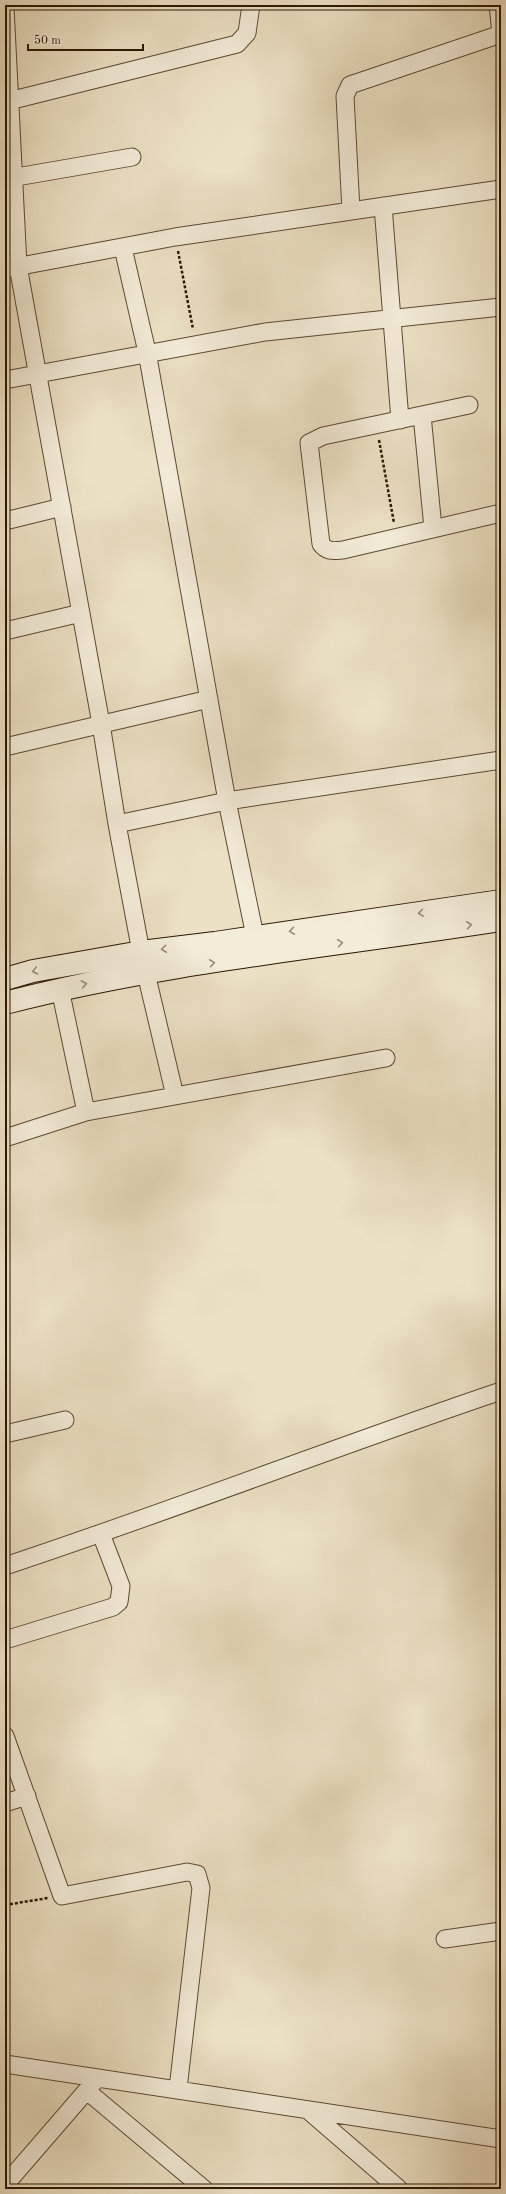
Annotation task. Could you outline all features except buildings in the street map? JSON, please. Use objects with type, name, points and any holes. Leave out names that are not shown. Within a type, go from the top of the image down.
[{"type":"main road","points":[[5,1003],[60,989],[143,962],[215,943],[501,901]]},
{"type":"main road","points":[[5,979],[33,971],[143,962],[501,920]]},
{"type":"street","points":[[9,101],[236,44],[247,33],[251,5]]},
{"type":"street","points":[[351,211],[345,96],[350,85],[501,34],[498,5]]},
{"type":"street","points":[[5,7],[9,101],[12,267],[37,373],[143,962],[175,1096]]},
{"type":"street","points":[[10,178],[132,157]]},
{"type":"street","points":[[12,267],[123,248],[176,237],[501,189]]},
{"type":"street","points":[[383,206],[400,420]]},
{"type":"street","points":[[123,248],[147,352],[227,801],[255,936]]},
{"type":"street","points":[[5,380],[147,352],[265,332],[501,307]]},
{"type":"street","points":[[469,405],[323,436],[309,443],[320,544],[324,549],[330,551],[501,513]]},
{"type":"street","points":[[422,415],[433,528]]},
{"type":"street","points":[[5,521],[62,507]]},
{"type":"street","points":[[5,631],[81,613]]},
{"type":"street","points":[[5,747],[209,699]]},
{"type":"street","points":[[117,824],[227,801],[501,760]]},
{"type":"street","points":[[60,989],[86,1112]]},
{"type":"street","points":[[6,1135],[86,1112],[386,1058]]},
{"type":"street","points":[[5,1566],[101,1534],[413,1421],[501,1391]]},
{"type":"street","points":[[5,1434],[65,1420]]},
{"type":"street","points":[[5,1640],[113,1607],[119,1602],[122,1594],[121,1586],[101,1534]]},
{"type":"street","points":[[5,1736],[62,1896],[187,1872],[197,1874],[201,1888],[178,2088]]},
{"type":"street","points":[[5,1803],[27,1796]]},
{"type":"street","points":[[445,1939],[501,1931]]},
{"type":"street","points":[[5,2064],[178,2088],[310,2111],[501,2139]]},
{"type":"street","points":[[8,2189],[5,2186],[98,2077]]},
{"type":"street","points":[[86,2091],[204,2189]]},
{"type":"street","points":[[310,2111],[399,2189]]},
{"type":"path","points":[[176,237],[196,344]]},
{"type":"path","points":[[376,425],[397,537]]},
{"type":"path","points":[[5,1905],[62,1896]]}]
